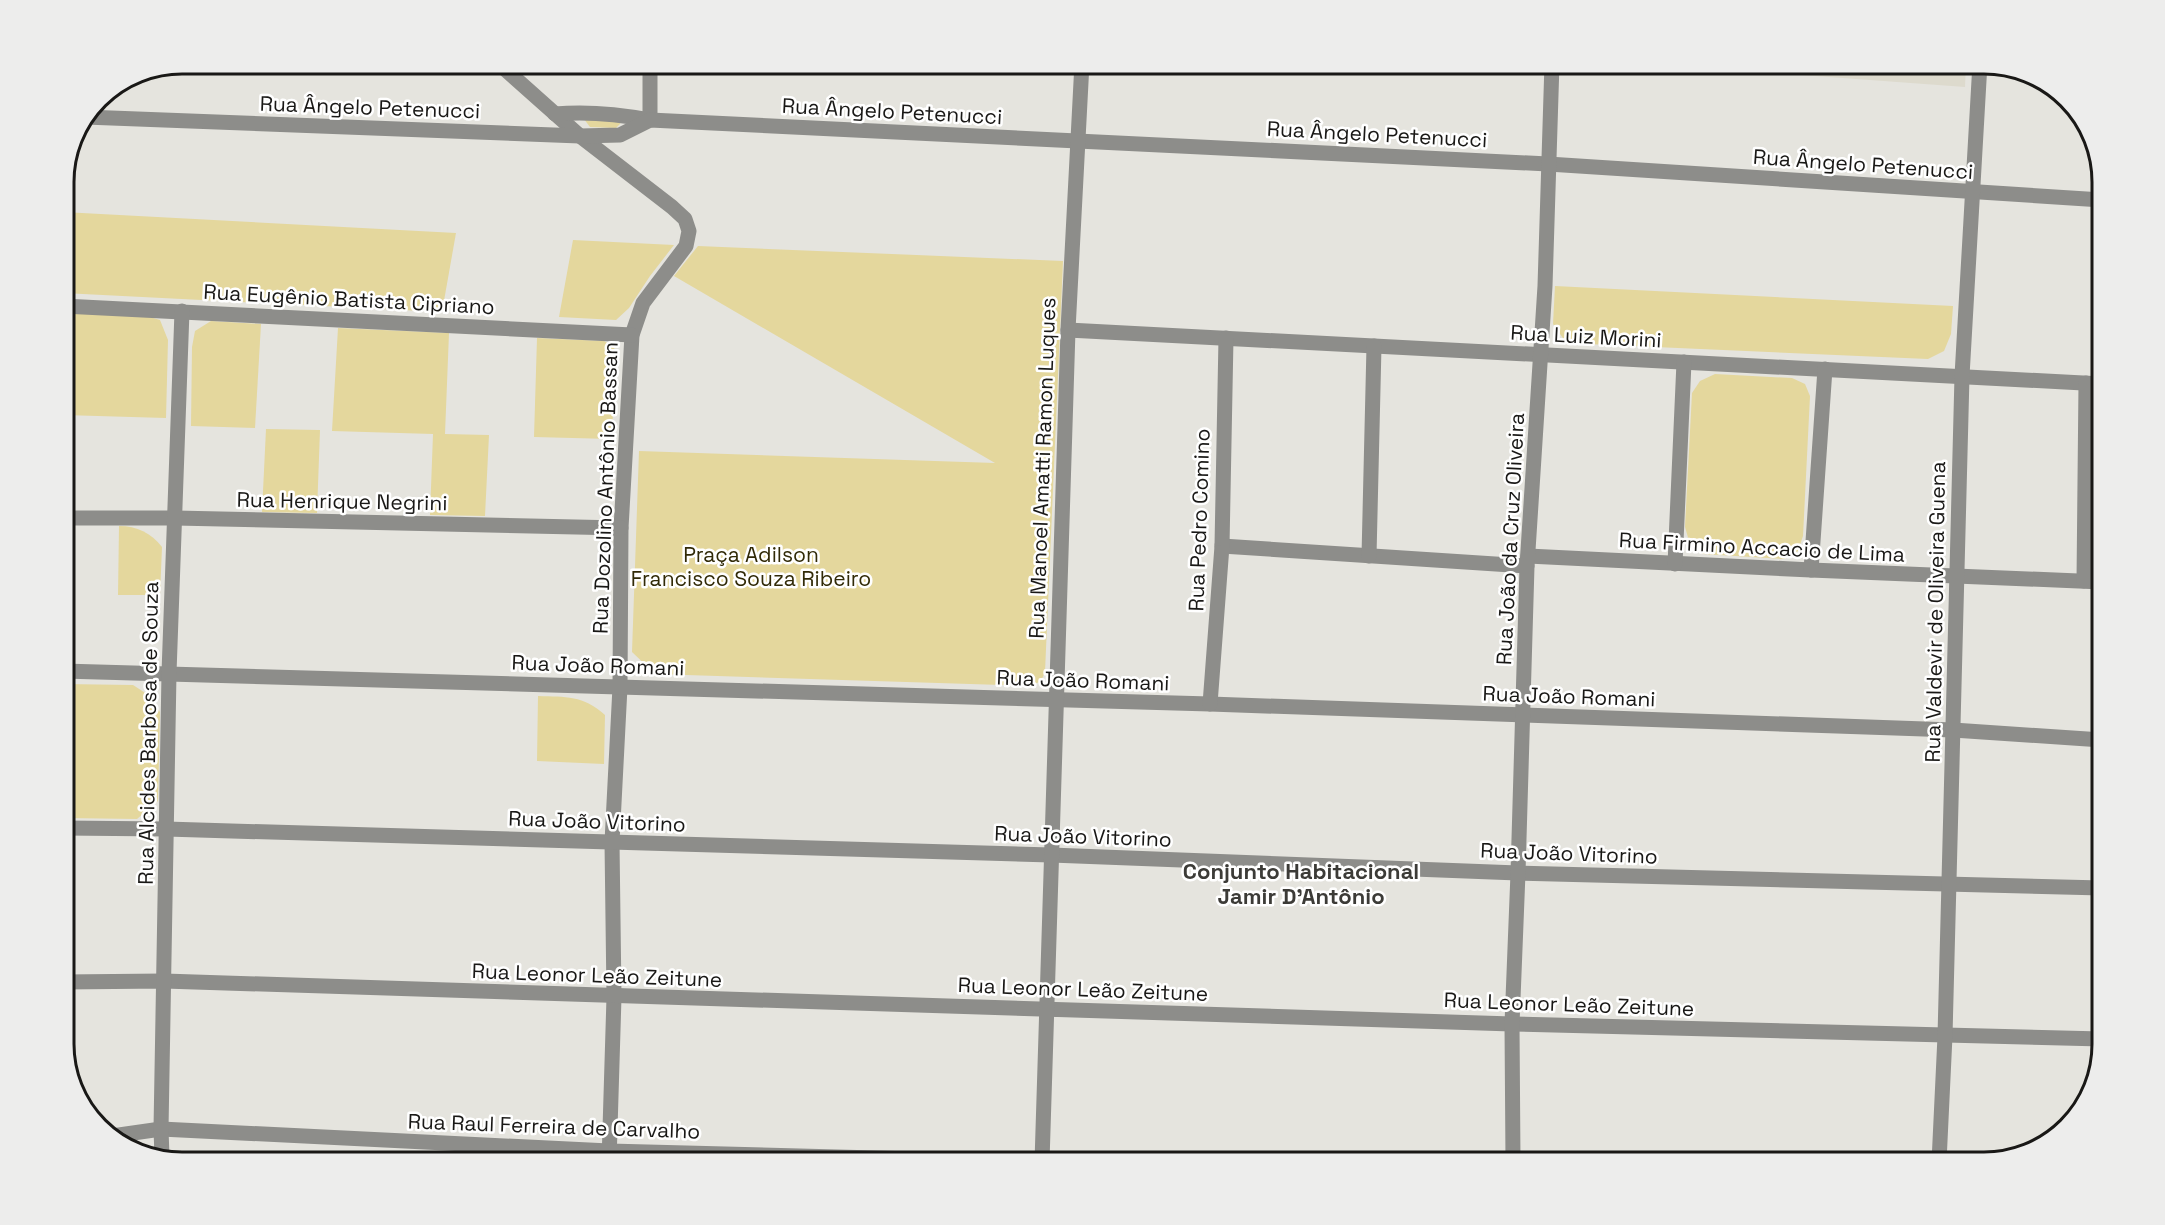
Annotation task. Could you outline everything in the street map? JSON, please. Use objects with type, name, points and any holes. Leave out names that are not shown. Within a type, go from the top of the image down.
[{"type":"street","name":"Rua Dozolino Antônio Bassan","points":[[510,74],[580,136],[672,207],[685,219],[689,231],[686,246],[643,303],[632,335],[621,528],[620,687],[612,842],[614,997],[609,1152]]},
{"type":"street","points":[[650,74],[650,120]]},
{"type":"street","name":"Rua Manoel Amatti Ramon Luques","points":[[1042,1152],[1068,330],[1081,74]]},
{"type":"street","name":"Rua João da Cruz Oliveira","points":[[1513,1152],[1512,1024],[1528,561],[1545,286],[1552,74]]},
{"type":"street","name":"Rua Valdevir de Oliveira Guena","points":[[1940,1152],[1962,376],[1979,74]]},
{"type":"street","name":"Rua Ângelo Petenucci","points":[[555,114],[583,112],[650,120],[1548,164],[2091,200]]},
{"type":"street","name":"Rua Ângelo Petenucci","points":[[95,117],[580,136],[620,135],[650,120]]},
{"type":"street","name":"Rua Eugênio Batista Cipriano","points":[[74,306],[632,335]]},
{"type":"street","name":"Rua Alcides Barbosa de Souza","points":[[162,1150],[169,673],[182,311]]},
{"type":"street","name":"Rua Luiz Morini","points":[[1068,330],[2091,383]]},
{"type":"street","name":"Rua Pedro Comino","points":[[1210,704],[1222,546],[1226,338]]},
{"type":"street","points":[[1369,556],[1374,345]]},
{"type":"street","points":[[1675,564],[1684,362]]},
{"type":"street","points":[[1811,570],[1826,369]]},
{"type":"street","points":[[2084,581],[2091,436]]},
{"type":"street","name":"Rua Henrique Negrini","points":[[74,518],[175,518],[621,528]]},
{"type":"street","name":"Rua Firmino Accacio de Lima","points":[[1222,546],[1369,556],[1675,564],[2091,581]]},
{"type":"street","name":"Rua João Romani","points":[[74,671],[1210,704],[1953,730],[2092,739]]},
{"type":"street","name":"Rua João Vitorino","points":[[74,828],[1051,855],[1518,873],[2092,888]]},
{"type":"street","name":"Rua Leonor Leão Zeitune","points":[[74,982],[164,981],[1512,1024],[2092,1039]]},
{"type":"street","name":"Rua Raul Ferreira de Carvalho","points":[[123,1134],[161,1129],[543,1152]]},
{"type":"shaded area","points":[[1788,74],[1966,74],[1965,87]]},
{"type":"green space","points":[[581,115],[621,121],[616,128],[590,127]]},
{"type":"green space","points":[[74,213],[456,233],[442,312],[74,294]]},
{"type":"green space","points":[[573,240],[674,245],[629,308],[616,320],[559,317]]},
{"type":"green space","name":"Praça Adilson Francisco Souza Ribeiro","points":[[698,246],[1063,261],[1045,672],[1041,681],[1031,686],[655,674],[632,652],[639,451],[995,463],[674,276]]},
{"type":"green space","points":[[1555,286],[1953,306],[1951,334],[1944,351],[1928,359],[1587,344],[1565,341],[1553,324]]},
{"type":"green space","points":[[74,313],[139,314],[160,320],[168,340],[166,418],[74,415]]},
{"type":"green space","points":[[211,321],[261,324],[255,428],[191,426],[192,347],[195,331]]},
{"type":"green space","points":[[338,328],[449,333],[445,434],[489,435],[485,516],[430,515],[433,434],[332,431]]},
{"type":"green space","points":[[537,338],[604,341],[613,346],[618,356],[611,439],[534,437]]},
{"type":"green space","points":[[1715,374],[1792,378],[1805,384],[1810,396],[1803,536],[1798,551],[1784,559],[1703,554],[1691,548],[1685,527],[1692,393],[1700,381]]},
{"type":"green space","points":[[266,429],[320,430],[317,513],[262,512]]},
{"type":"green space","points":[[119,526],[143,531],[162,547],[160,595],[118,595]]},
{"type":"green space","points":[[74,684],[133,685],[150,696],[160,712],[158,801],[137,819],[74,818]]},
{"type":"green space","points":[[538,696],[582,700],[605,715],[604,764],[537,761]]},
{"type":"district","name":"Conjunto Habitacional Jamir D'Antônio","points":[[1301,884]]}]
